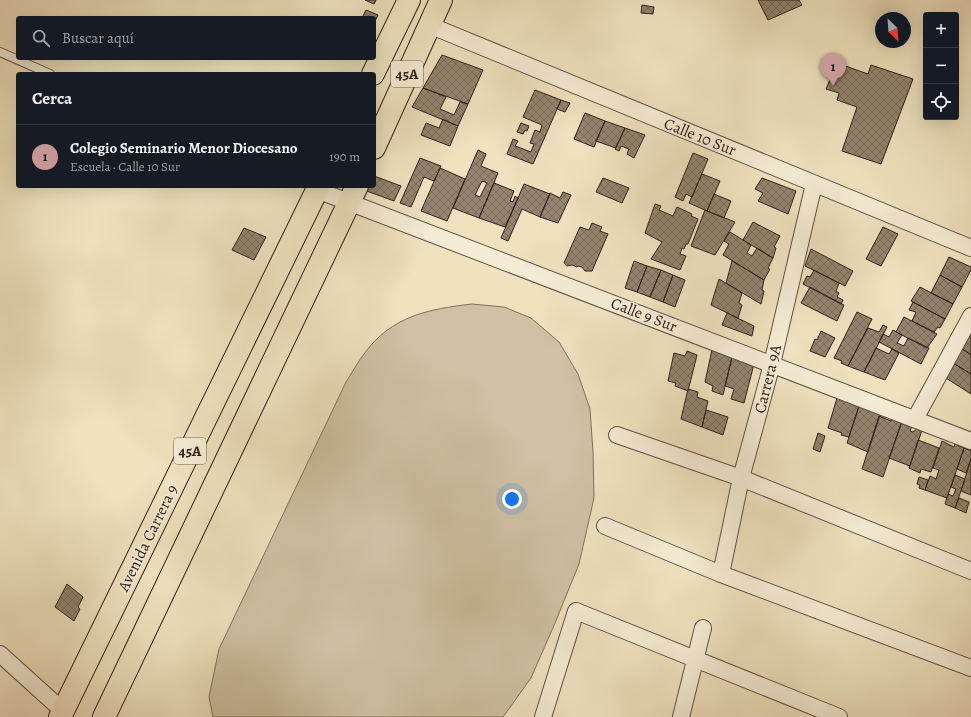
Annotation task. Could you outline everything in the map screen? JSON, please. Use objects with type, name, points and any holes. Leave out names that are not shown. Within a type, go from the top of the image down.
[{"type":"main road","name":"45A","points":[[374,72],[409,0]]},
{"type":"main road","name":"45A","points":[[376,143],[441,0]]},
{"type":"main road","name":"Avenida Carrera 9","points":[[62,714],[315,188]]},
{"type":"main road","name":"45A","points":[[104,717],[353,194]]},
{"type":"street","name":"Calle 10 Sur","points":[[429,24],[971,248]]},
{"type":"street","name":"Carrera 9A","points":[[721,574],[742,478],[772,364],[814,184]]},
{"type":"street","name":"Calle 9 Sur","points":[[320,188],[353,194],[772,364],[971,441]]},
{"type":"street","points":[[915,419],[971,316]]},
{"type":"street","points":[[617,435],[742,478],[971,571]]},
{"type":"street","points":[[605,526],[721,574],[971,668]]},
{"type":"street","points":[[543,717],[576,611],[839,717]]},
{"type":"street","points":[[681,717],[703,628]]},
{"type":"street","points":[[0,654],[62,714]]},
{"type":"lane","points":[[0,52],[16,59]]},
{"type":"lane","points":[[18,60],[45,72]]},
{"type":"shaded area","points":[[472,304],[504,307],[531,318],[559,342],[578,374],[590,409],[594,498],[579,564],[531,678],[503,717],[213,717],[209,697],[219,649],[346,382],[357,364],[375,341],[386,331],[399,323],[426,312]]},
{"type":"building","points":[[365,0],[376,0],[374,4]]},
{"type":"building","points":[[758,0],[799,0],[802,5],[768,20]]},
{"type":"building","points":[[642,5],[654,7],[653,14],[641,13]]},
{"type":"building","points":[[366,10],[378,15],[376,19],[376,16],[363,16]]},
{"type":"building","points":[[442,55],[483,70],[468,104],[423,88]]},
{"type":"building","points":[[837,63],[868,74],[871,65],[913,79],[881,164],[842,151],[857,107],[837,100],[839,93],[826,89]]},
{"type":"building","points":[[423,88],[446,97],[440,109],[454,115],[460,102],[468,104],[458,126],[412,107]]},
{"type":"building","points":[[535,90],[561,100],[533,164],[507,154],[513,139],[518,141],[515,146],[531,152],[534,144],[530,143],[535,130],[540,132],[542,125],[523,117]]},
{"type":"building","points":[[561,100],[570,103],[565,112],[557,109]]},
{"type":"building","points":[[585,113],[605,121],[594,147],[574,139]]},
{"type":"building","points":[[443,119],[458,126],[450,146],[421,135],[426,123],[439,128]]},
{"type":"building","points":[[605,121],[625,128],[616,148],[596,141]]},
{"type":"building","points":[[521,123],[529,126],[527,131],[525,130],[523,134],[517,132]]},
{"type":"building","points":[[625,128],[645,135],[634,158],[627,154],[629,149],[621,146],[619,151],[615,149]]},
{"type":"building","points":[[478,150],[486,154],[481,166],[498,173],[479,218],[453,208]],"holes":[[[482,181],[487,183],[480,197],[475,195]]]},
{"type":"building","points":[[693,153],[708,159],[692,197],[686,194],[683,201],[675,197]]},
{"type":"building","points":[[420,158],[441,166],[434,181],[424,177],[411,207],[400,203]]},
{"type":"building","points":[[440,168],[465,179],[447,221],[421,211]]},
{"type":"building","points":[[702,174],[720,181],[707,211],[689,203]]},
{"type":"building","points":[[376,177],[401,186],[394,201],[364,190],[365,188],[376,188]]},
{"type":"building","points":[[603,178],[629,188],[622,203],[596,192]]},
{"type":"building","points":[[762,178],[796,191],[788,214],[758,201],[763,193],[755,189]]},
{"type":"building","points":[[494,183],[514,191],[510,201],[513,202],[515,196],[518,198],[505,227],[479,218]]},
{"type":"building","points":[[524,184],[550,194],[540,217],[522,209],[508,241],[501,238]]},
{"type":"building","points":[[563,192],[571,195],[558,223],[540,217],[550,193],[560,198]]},
{"type":"building","points":[[714,194],[731,201],[724,218],[707,211]]},
{"type":"building","points":[[655,204],[661,206],[659,210],[673,216],[677,207],[692,214],[691,216],[698,219],[688,244],[686,244],[684,249],[682,248],[680,254],[686,256],[680,270],[651,259],[662,242],[645,233]]},
{"type":"building","points":[[705,210],[735,222],[715,255],[691,246]]},
{"type":"building","points":[[753,222],[780,236],[774,247],[776,248],[773,258],[743,240]]},
{"type":"building","points":[[592,223],[602,227],[600,231],[608,234],[592,271],[585,271],[582,267],[578,266],[567,266],[564,263],[580,227],[589,230]]},
{"type":"building","points":[[883,227],[898,234],[881,266],[866,259]]},
{"type":"building","points":[[244,228],[266,237],[254,260],[232,250]]},
{"type":"building","points":[[730,232],[751,245],[747,253],[752,256],[757,248],[773,258],[768,268],[770,269],[764,280],[723,255],[729,244],[724,241]]},
{"type":"building","points":[[811,249],[853,271],[845,286],[805,266]]},
{"type":"building","points":[[949,257],[971,267],[971,270],[962,287],[940,275]]},
{"type":"building","points":[[634,261],[647,266],[637,292],[625,288]]},
{"type":"building","points":[[732,261],[764,280],[762,290],[764,291],[761,304],[726,283]]},
{"type":"building","points":[[647,266],[661,270],[650,297],[637,292]]},
{"type":"building","points":[[661,270],[673,275],[663,302],[650,297]]},
{"type":"building","points":[[814,270],[839,283],[836,291],[839,293],[837,297],[843,300],[841,304],[803,284],[807,276],[810,277]]},
{"type":"building","points":[[673,275],[685,280],[675,307],[663,302]]},
{"type":"building","points":[[940,275],[962,287],[953,304],[931,293]]},
{"type":"building","points":[[719,279],[742,293],[739,303],[742,305],[738,318],[711,305]]},
{"type":"building","points":[[810,287],[844,305],[837,321],[801,303]]},
{"type":"building","points":[[920,287],[953,304],[945,319],[911,301]]},
{"type":"building","points":[[913,302],[945,319],[940,328],[938,327],[934,332],[912,321],[916,312],[909,310]]},
{"type":"building","points":[[857,312],[872,319],[848,366],[841,363],[842,361],[834,358]]},
{"type":"building","points":[[727,313],[754,326],[752,336],[722,325]]},
{"type":"building","points":[[904,317],[937,334],[927,348],[896,332]]},
{"type":"building","points":[[883,325],[887,327],[864,372],[848,366],[868,328],[879,332]]},
{"type":"building","points":[[893,330],[902,335],[897,343],[904,346],[908,338],[929,348],[921,364],[879,342],[883,334],[889,337]]},
{"type":"building","points":[[821,331],[835,338],[825,357],[810,351],[815,339],[817,340]]},
{"type":"building","points":[[969,334],[971,335],[971,355],[961,348]]},
{"type":"building","points":[[713,345],[733,353],[723,395],[712,391],[713,386],[705,382]]},
{"type":"building","points":[[876,348],[889,354],[892,349],[899,353],[885,380],[864,372]]},
{"type":"building","points":[[961,348],[971,355],[971,374],[953,363]]},
{"type":"building","points":[[687,351],[697,355],[688,391],[675,386],[676,383],[668,381],[674,353],[685,356]]},
{"type":"building","points":[[733,353],[754,364],[744,403],[731,399],[734,389],[725,386]]},
{"type":"building","points":[[953,363],[971,374],[971,394],[946,378]]},
{"type":"building","points":[[688,389],[698,392],[697,397],[708,401],[702,427],[681,419]]},
{"type":"building","points":[[837,398],[860,403],[849,437],[841,435],[842,433],[828,428]]},
{"type":"building","points":[[860,403],[881,412],[868,452],[847,443]]},
{"type":"building","points":[[706,410],[728,417],[723,435],[702,427]]},
{"type":"building","points":[[879,416],[891,421],[893,418],[902,421],[883,477],[862,469]]},
{"type":"building","points":[[902,421],[912,426],[910,431],[913,432],[918,428],[922,430],[910,466],[889,458]]},
{"type":"building","points":[[818,433],[825,436],[820,452],[813,449]]},
{"type":"building","points":[[918,440],[939,448],[931,472],[921,469],[920,473],[909,468]]},
{"type":"building","points":[[942,441],[954,447],[955,444],[964,448],[947,498],[925,490],[930,476],[936,479],[939,470],[933,468]]},
{"type":"building","points":[[964,448],[971,451],[971,459],[966,473],[957,469]]},
{"type":"building","points":[[971,459],[971,495],[961,491]]},
{"type":"building","points":[[955,475],[965,479],[955,508],[945,504],[948,494],[953,496],[956,489],[951,487]]},
{"type":"building","points":[[919,477],[928,480],[925,490],[919,488],[920,485],[917,484]]},
{"type":"building","points":[[959,498],[969,502],[966,513],[955,508]]},
{"type":"building","points":[[67,584],[83,597],[78,607],[80,609],[74,621],[55,607]]},
{"type":"place","name":"Colegio Seminario Menor Diocesano","points":[[833,86]]}]
